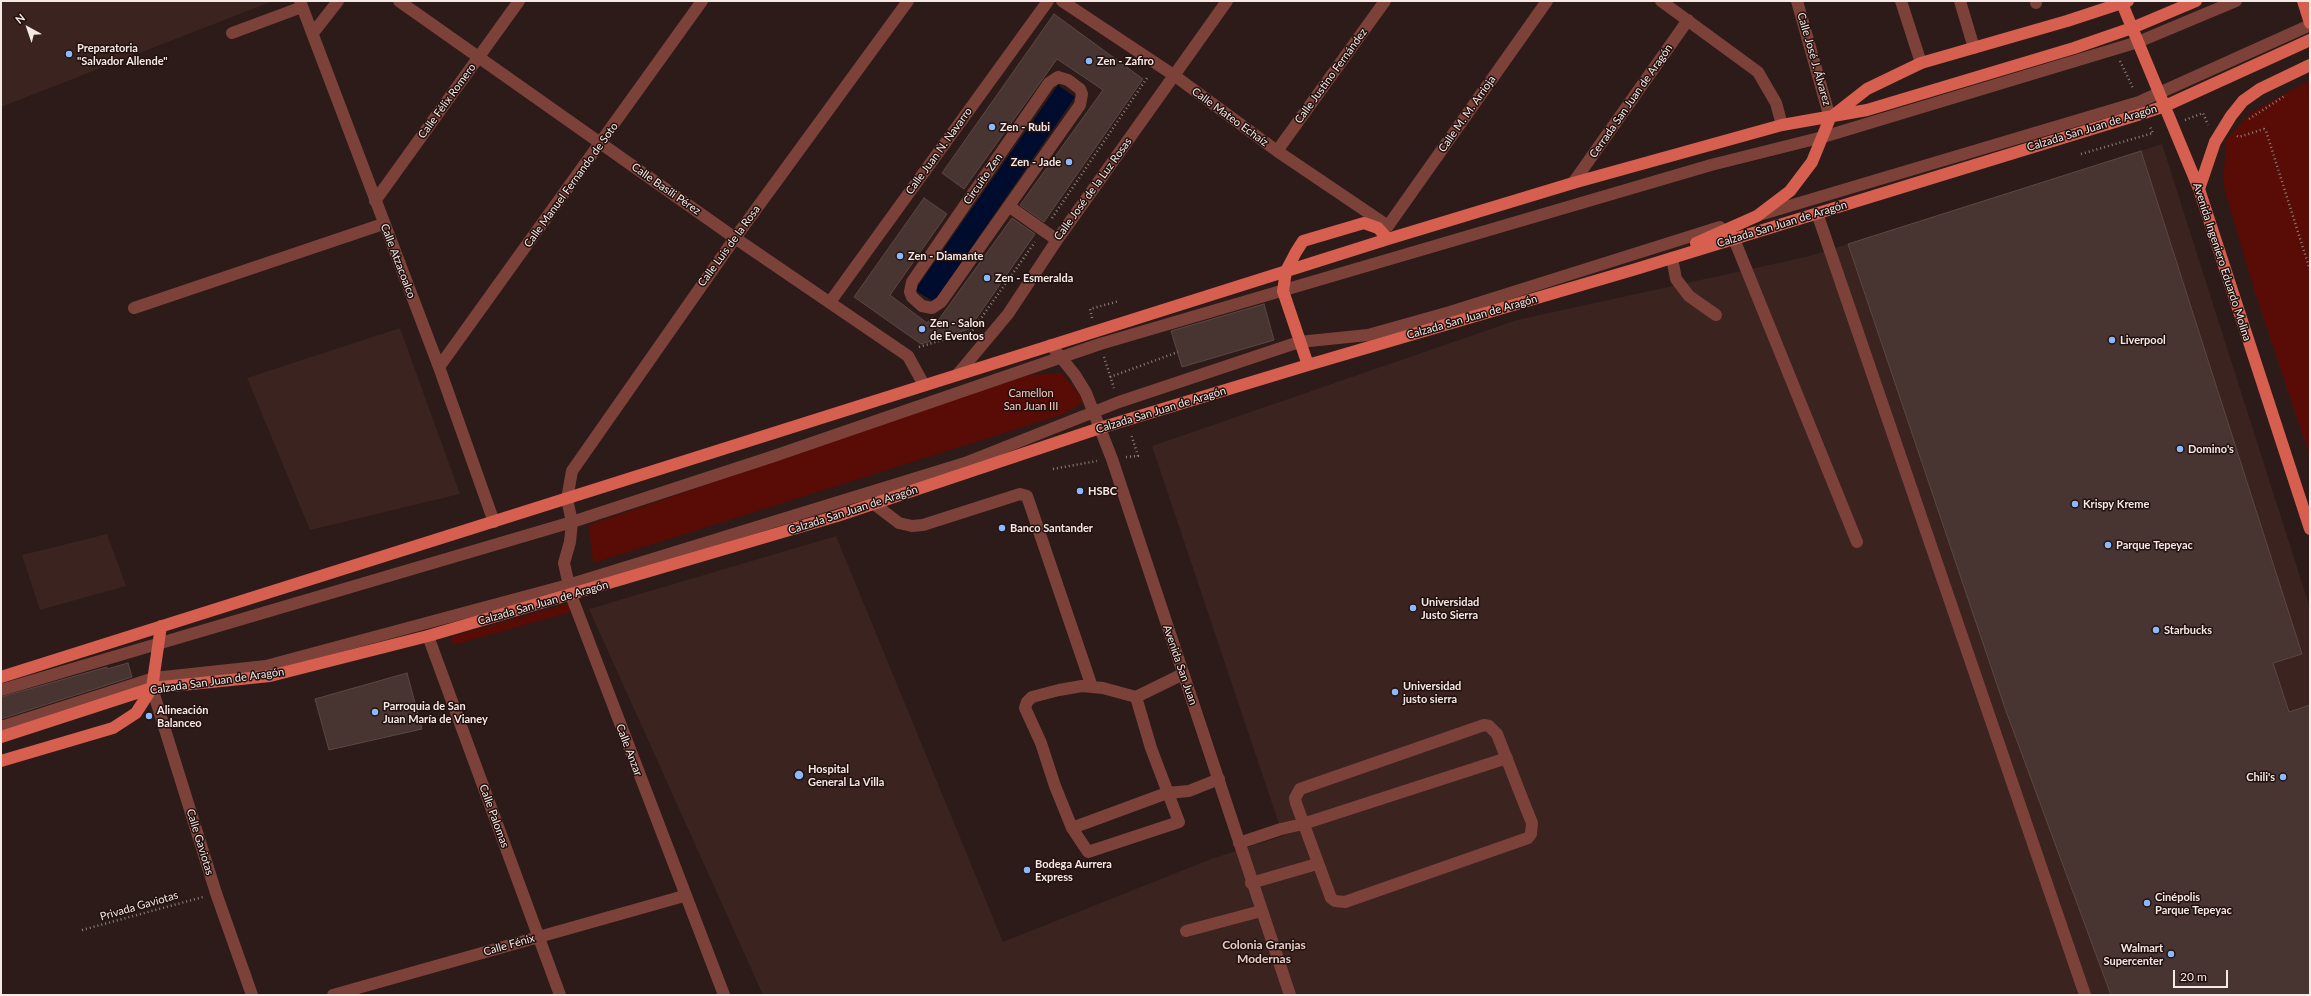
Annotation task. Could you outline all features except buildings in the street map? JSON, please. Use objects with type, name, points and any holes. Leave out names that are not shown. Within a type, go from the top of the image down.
[{"type":"main road","points":[[1,677],[567,500],[924,385],[1388,239],[1573,183],[1782,125],[1830,118],[1867,110],[2074,48],[2132,28],[2196,1]]},
{"type":"main road","points":[[2303,1],[2310,24]]},
{"type":"main road","points":[[1636,269],[1757,216],[1790,192],[1812,162],[1830,118],[1867,89],[1921,63],[2124,2]]},
{"type":"main road","name":"Avenida Ingeniero Eduardo Molina","points":[[2124,2],[2132,28],[2199,189],[2310,529]]},
{"type":"main road","name":"Calzada San Juan de Aragón","points":[[1,738],[153,683],[270,676],[428,636],[569,590],[874,504],[1100,428],[1308,365],[1636,269],[2165,106],[2310,40]]},
{"type":"main road","points":[[2199,189],[2215,142],[2231,116],[2243,102],[2260,90],[2310,66]]},
{"type":"main road","points":[[1308,365],[1283,291],[1286,271],[1303,241],[1364,223],[1378,228],[1388,239]]},
{"type":"main road","points":[[1,761],[113,728],[136,713],[153,683],[161,626]]},
{"type":"street","points":[[313,32],[338,1]]},
{"type":"street","name":"Calle Basili Pérez","points":[[399,1],[735,238],[908,356],[924,385]]},
{"type":"street","name":"Calle Félix Romero","points":[[375,201],[519,1]]},
{"type":"street","name":"Calle Manuel Fernando de Soto","points":[[439,367],[601,144],[702,1]]},
{"type":"street","name":"Calle Luis de la Rosa","points":[[567,500],[572,471],[735,238],[908,1]]},
{"type":"street","name":"Calle Juan N. Navarro","points":[[830,302],[1048,1]]},
{"type":"street","name":"Calle Mateo Echaíz","points":[[1062,1],[1175,76],[1277,151],[1388,226]]},
{"type":"street","name":"Calle José de la Luz Rosas","points":[[957,375],[1008,314],[1057,240],[1227,1]]},
{"type":"street","name":"Calle Justino Fernández","points":[[1277,151],[1385,1]]},
{"type":"street","name":"Calle M. M. Arrioja","points":[[1388,226],[1547,1]]},
{"type":"street","points":[[1661,1],[1758,72],[1776,103],[1782,125]]},
{"type":"street","name":"Calle José J. Álvarez","points":[[1797,1],[1830,118]]},
{"type":"street","points":[[1901,1],[1921,63]]},
{"type":"street","points":[[1960,1],[1974,48]]},
{"type":"street","points":[[1,690],[572,522],[1063,358],[1100,344],[1711,165],[1823,137],[2138,42],[2236,1]]},
{"type":"street","points":[[232,33],[301,4]]},
{"type":"street","name":"Calle Atzacoalco","points":[[301,4],[313,32],[383,224],[439,367],[494,522]]},
{"type":"street","name":"Cerrada San Juan de Aragón","points":[[1573,183],[1688,20]]},
{"type":"street","points":[[1,727],[153,683],[266,666],[569,590],[965,463],[1094,412],[1299,342],[1368,336],[1457,310],[1757,216],[2139,102],[2160,94],[2310,24]]},
{"type":"street","name":"Circuito Zen","points":[[1063,77],[1080,89],[1082,100],[1010,207],[941,302],[932,308],[922,306],[915,301],[910,292],[912,282],[1049,83],[1053,79],[1063,77]]},
{"type":"street","points":[[1010,207],[1042,231],[1057,240]]},
{"type":"street","points":[[1817,213],[2085,995]]},
{"type":"street","points":[[134,308],[383,224]]},
{"type":"street","points":[[1388,226],[1388,239]]},
{"type":"street","points":[[1734,239],[1857,542]]},
{"type":"street","points":[[1672,258],[1676,279],[1689,296],[1716,315]]},
{"type":"street","name":"Avenida San Juan","points":[[1051,345],[1063,358],[1075,375],[1094,412],[1100,428],[1219,779],[1251,883],[1290,995]]},
{"type":"street","points":[[874,504],[899,523],[912,526],[1020,494],[1027,496],[1092,687]]},
{"type":"street","name":"Calle Anzar","points":[[567,500],[572,522],[570,542],[564,563],[569,590],[684,896],[724,995]]},
{"type":"street","name":"Calle Palomas","points":[[428,636],[560,995]]},
{"type":"street","points":[[1136,697],[1150,748],[1179,822],[1090,852],[1085,850],[1072,828],[1041,743],[1025,708],[1027,702],[1032,697],[1082,686],[1126,693],[1136,697],[1183,674]]},
{"type":"street","name":"Calle Gaviotas","points":[[153,683],[216,893],[252,995]]},
{"type":"street","points":[[1478,726],[1489,726],[1493,729],[1507,758],[1532,823],[1531,834],[1528,838],[1340,902],[1335,901],[1328,894],[1295,798],[1300,789],[1304,786],[1478,726]]},
{"type":"street","points":[[1239,842],[1303,824],[1507,758]]},
{"type":"street","points":[[1072,828],[1167,793],[1189,791],[1219,779]]},
{"type":"street","points":[[1251,883],[1317,864]]},
{"type":"street","name":"Calle Fénix","points":[[333,995],[684,896]]},
{"type":"street","points":[[1186,931],[1262,911]]},
{"type":"path","points":[[2122,66],[2139,102]]},
{"type":"path","points":[[914,343],[920,347],[972,331],[1148,78],[1142,74]]},
{"type":"path","points":[[2248,120],[2291,92]]},
{"type":"path","points":[[2153,133],[2203,114],[2215,142],[2229,132],[2239,137],[2264,129],[2266,131],[2310,270]]},
{"type":"path","points":[[1090,309],[1120,301]]},
{"type":"path","points":[[1110,377],[1178,352]]},
{"type":"path","points":[[1053,469],[1082,463]]},
{"type":"path","name":"Privada Gaviotas","points":[[82,930],[200,898]]},
{"type":"shaded area","name":"Preparatoria \"Salvador Allende\"","points":[[1,1],[273,1],[1,107]]},
{"type":"shaded area","points":[[2162,144],[2310,608],[2310,995],[763,995],[589,609],[836,536],[1003,942],[1211,859],[1283,836],[1152,446],[1517,320],[1810,256]]},
{"type":"shaded area","points":[[400,328],[460,494],[310,530],[247,378]]},
{"type":"shaded area","points":[[107,534],[126,586],[40,610],[22,555]]},
{"type":"green space","points":[[2310,80],[2310,457],[2252,283],[2223,184],[2226,140],[2252,112]]},
{"type":"green space","name":"Camellon San Juan III","points":[[1062,373],[1084,401],[1064,414],[593,563],[589,525],[1027,375]]},
{"type":"green space","points":[[571,603],[574,611],[453,645],[451,637]]},
{"type":"water","points":[[1058,85],[1075,97],[934,302],[915,290]]},
{"type":"place","name":"Preparatoria \"Salvador Allende\"","points":[[69,54]]},
{"type":"place","name":"Zen - Zafiro","points":[[1089,61]]},
{"type":"place","name":"Zen - Rubi","points":[[992,127]]},
{"type":"place","name":"Zen - Jade","points":[[1069,162]]},
{"type":"place","name":"Zen - Diamante","points":[[900,256]]},
{"type":"place","name":"Zen - Esmeralda","points":[[987,278]]},
{"type":"place","name":"Zen - Salon de Eventos","points":[[922,329]]},
{"type":"place","name":"Liverpool","points":[[2112,340]]},
{"type":"place","name":"Domino's","points":[[2180,449]]},
{"type":"place","name":"HSBC","points":[[1080,491]]},
{"type":"place","name":"Krispy Kreme","points":[[2075,504]]},
{"type":"place","name":"Banco Santander","points":[[1002,528]]},
{"type":"place","name":"Parque Tepeyac","points":[[2108,545]]},
{"type":"place","name":"Universidad Justo Sierra","points":[[1413,608]]},
{"type":"place","name":"Starbucks","points":[[2156,630]]},
{"type":"place","name":"Universidad justo sierra","points":[[1395,692]]},
{"type":"place","name":"Parroquia de San Juan María de Vianey","points":[[375,712]]},
{"type":"place","name":"Alineación Balanceo","points":[[149,716]]},
{"type":"place","name":"Hospital General La Villa","points":[[799,775]]},
{"type":"place","name":"Chili's","points":[[2283,777]]},
{"type":"place","name":"Bodega Aurrera Express","points":[[1027,870]]},
{"type":"place","name":"Cinépolis Parque Tepeyac","points":[[2147,903]]},
{"type":"place","name":"Walmart Supercenter","points":[[2171,954]]},
{"type":"district","name":"Colonia Granjas Modernas","points":[[1264,952]]}]
